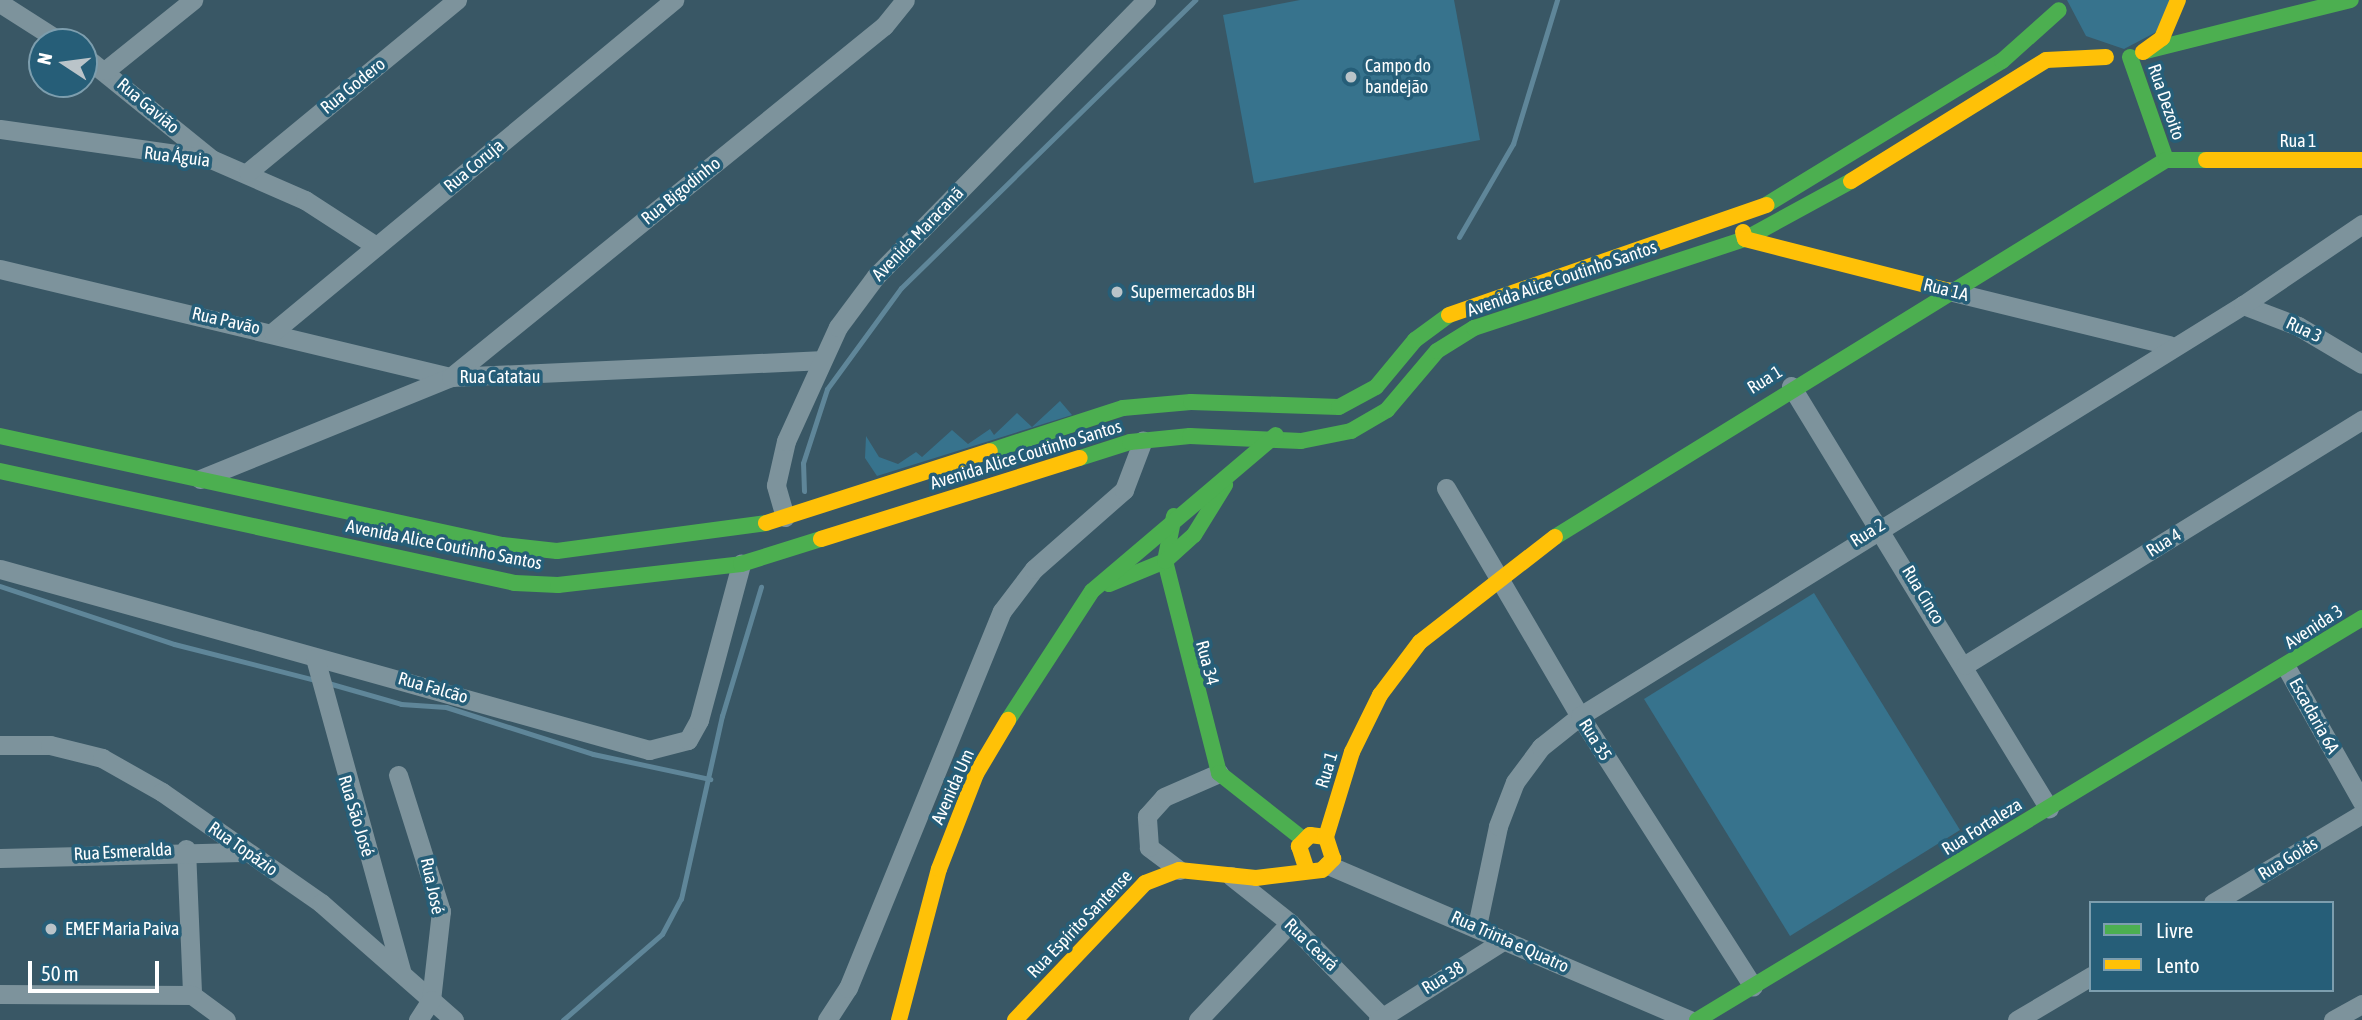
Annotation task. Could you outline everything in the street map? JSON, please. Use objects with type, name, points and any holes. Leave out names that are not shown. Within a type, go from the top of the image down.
[{"type":"main road","points":[[2146,51],[2168,29],[2178,0]]},
{"type":"main road","points":[[2130,57],[2350,0]]},
{"type":"main road","points":[[2058,3],[2072,35],[2106,57]]},
{"type":"main road","name":"Avenida Alice Coutinho Santos","points":[[0,436],[538,551],[725,532],[785,517],[1123,408],[1191,402],[1339,407],[1376,387],[1415,340],[1449,315],[1738,218],[2002,61],[2038,30],[2058,3]]},
{"type":"main road","points":[[2038,30],[2039,4]]},
{"type":"main road","name":"Avenida Alice Coutinho Santos","points":[[0,471],[515,583],[579,584],[741,564],[1143,440],[1268,441],[1335,437],[1364,425],[1387,410],[1437,351],[1475,328],[1745,239],[1800,212],[2046,60],[2130,57]]},
{"type":"main road","name":"Rua Dezoito","points":[[2130,57],[2166,160]]},
{"type":"main road","name":"Rua 1","points":[[1326,837],[1352,752],[1380,695],[1420,642],[1497,574],[1791,386],[2166,160],[2362,160]]},
{"type":"main road","points":[[1738,218],[1745,239]]},
{"type":"main road","name":"Rua 1A","points":[[1745,239],[1949,291]]},
{"type":"main road","name":"Avenida Um","points":[[899,1020],[939,869],[976,774],[1038,668],[1092,591],[1174,516],[1227,480],[1268,441],[1339,407]]},
{"type":"main road","name":"Avenida Um","points":[[1092,591],[1165,561],[1194,535],[1227,480]]},
{"type":"main road","points":[[1165,561],[1174,516]]},
{"type":"main road","name":"Rua 34","points":[[1165,561],[1184,654],[1219,773]]},
{"type":"main road","name":"Avenida 3","points":[[2286,667],[2362,618]]},
{"type":"main road","name":"Rua Fortaleza","points":[[1697,1020],[2286,667]]},
{"type":"main road","points":[[1179,870],[1231,876],[1328,866],[1334,850],[1326,837],[1303,839],[1219,773]]},
{"type":"main road","points":[[1303,839],[1298,854],[1306,868]]},
{"type":"main road","name":"Rua Espírito Santense","points":[[1015,1020],[1132,894],[1179,870]]},
{"type":"street","points":[[106,70],[193,0]]},
{"type":"street","name":"Rua Godero","points":[[248,172],[457,0]]},
{"type":"street","name":"Rua Coruja","points":[[273,332],[674,0]]},
{"type":"street","name":"Rua Bigodinho","points":[[451,377],[884,26],[905,0]]},
{"type":"street","name":"Avenida Maracanã","points":[[785,517],[776,485],[780,466],[819,360],[876,276],[1146,0]]},
{"type":"street","points":[[0,3],[39,28]]},
{"type":"street","name":"Rua Gavião","points":[[98,65],[211,159]]},
{"type":"street","name":"Rua Águia","points":[[0,129],[211,159],[248,172],[376,246]]},
{"type":"street","name":"Rua 2","points":[[1477,926],[1498,826],[1515,782],[1541,747],[1580,716],[2169,345],[2242,305],[2362,224]]},
{"type":"street","name":"Rua Pavão","points":[[0,270],[273,332],[451,377]]},
{"type":"street","name":"Rua 1A","points":[[1949,291],[2169,345]]},
{"type":"street","name":"Rua 3","points":[[2242,305],[2298,326],[2362,364]]},
{"type":"street","name":"Rua Catatau","points":[[200,479],[451,377],[819,360]]},
{"type":"street","name":"Rua Cinco","points":[[1791,386],[1881,525],[2049,808]]},
{"type":"street","name":"Rua 4","points":[[1965,665],[2362,420]]},
{"type":"street","points":[[827,1020],[848,988],[1002,611],[1034,569],[1124,490],[1143,440]]},
{"type":"street","name":"Rua 35","points":[[1446,488],[1580,716],[1753,986]]},
{"type":"street","name":"Rua Falcão","points":[[0,569],[576,733],[649,750],[688,740],[699,720],[741,564]]},
{"type":"street","name":"Rua São José","points":[[315,657],[402,973]]},
{"type":"street","name":"Escadaria 6A","points":[[2286,667],[2362,802]]},
{"type":"street","name":"Rua Topázio","points":[[0,745],[50,745],[102,758],[162,792],[321,903],[454,1020]]},
{"type":"street","points":[[1179,870],[1149,847],[1147,816],[1164,797],[1219,773]]},
{"type":"street","name":"Rua José","points":[[398,775],[441,911],[431,1000]]},
{"type":"street","name":"Rua Goiás","points":[[2217,901],[2362,814]]},
{"type":"street","points":[[186,849],[192,995]]},
{"type":"street","name":"Rua Esmeralda","points":[[0,858],[186,849],[246,853]]},
{"type":"street","name":"Rua Trinta e Quatro","points":[[1328,866],[1477,926],[1690,1020]]},
{"type":"street","name":"Rua Ceará","points":[[1231,876],[1290,923],[1382,1019]]},
{"type":"street","points":[[1198,1020],[1290,923]]},
{"type":"street","name":"Rua 38","points":[[1382,1019],[1504,940]]},
{"type":"street","points":[[2017,1020],[2089,977]]},
{"type":"street","points":[[0,994],[192,995],[226,1020]]},
{"type":"street","points":[[418,1020],[431,1000]]},
{"type":"street","points":[[2333,1020],[2362,1004]]},
{"type":"shaded area","name":"Campo do bandejão","points":[[1300,0],[1454,0],[1480,140],[1254,183],[1223,15]]},
{"type":"shaded area","points":[[2067,0],[2172,0],[2160,30],[2124,49],[2086,36]]},
{"type":"shaded area","points":[[1060,401],[1072,415],[877,476],[865,458],[866,436],[879,457],[898,464],[916,452],[922,457],[952,430],[968,444],[990,429],[994,435],[1017,413],[1032,427]]},
{"type":"shaded area","points":[[1814,593],[1960,830],[1790,936],[1644,699]]},
{"type":"waterway","points":[[804,491],[803,463],[827,389],[901,288],[1195,0]]},
{"type":"waterway","points":[[1459,237],[1513,144],[1557,0]]},
{"type":"waterway","points":[[0,586],[174,644],[315,680]]},
{"type":"waterway","points":[[563,1020],[662,934],[681,899],[722,716],[761,587]]},
{"type":"waterway","points":[[328,683],[401,704],[446,707],[593,754],[710,779]]},
{"type":"traffic: fast","points":[[2146,51],[2351,0]]},
{"type":"traffic: fast","points":[[1766,205],[2002,61],[2059,10]]},
{"type":"traffic: fast","points":[[2130,57],[2166,160]]},
{"type":"traffic: fast","points":[[1555,537],[2166,160],[2206,160]]},
{"type":"traffic: fast","points":[[1080,458],[1130,442],[1190,436],[1301,441],[1351,431],[1387,410],[1437,351],[1474,328],[1745,239],[1851,181]]},
{"type":"traffic: fast","points":[[990,451],[1123,408],[1191,402],[1339,407],[1376,387],[1415,340],[1449,315]]},
{"type":"traffic: fast","points":[[1008,720],[1092,591],[1276,435]]},
{"type":"traffic: fast","points":[[0,436],[502,545],[557,551],[766,523]]},
{"type":"traffic: fast","points":[[0,471],[515,583],[558,585],[741,564],[821,539]]},
{"type":"traffic: fast","points":[[1109,584],[1165,561],[1194,535],[1225,485]]},
{"type":"traffic: fast","points":[[1174,516],[1165,561],[1219,773],[1303,839]]},
{"type":"traffic: fast","points":[[1697,1020],[2362,618]]},
{"type":"traffic: slow","points":[[2143,52],[2162,38],[2178,0]]},
{"type":"traffic: slow","points":[[1851,181],[2046,60],[2106,57]]},
{"type":"traffic: slow","points":[[2206,160],[2362,160]]},
{"type":"traffic: slow","points":[[1449,315],[1766,205]]},
{"type":"traffic: slow","points":[[1743,232],[1745,239],[1949,291]]},
{"type":"traffic: slow","points":[[766,523],[990,451]]},
{"type":"traffic: slow","points":[[821,539],[1080,458]]},
{"type":"traffic: slow","points":[[1326,837],[1352,752],[1380,695],[1420,642],[1555,537]]},
{"type":"traffic: slow","points":[[899,1020],[939,869],[976,774],[1008,720]]},
{"type":"traffic: slow","points":[[1015,1020],[1145,883],[1179,870],[1256,878],[1322,870],[1333,859],[1326,837],[1310,835],[1299,846],[1306,868]]},
{"type":"place","name":"Campo do bandejão","points":[[1351,77]]},
{"type":"place","name":"Supermercados BH","points":[[1117,292]]},
{"type":"place","name":"EMEF Maria Paiva","points":[[51,929]]}]
